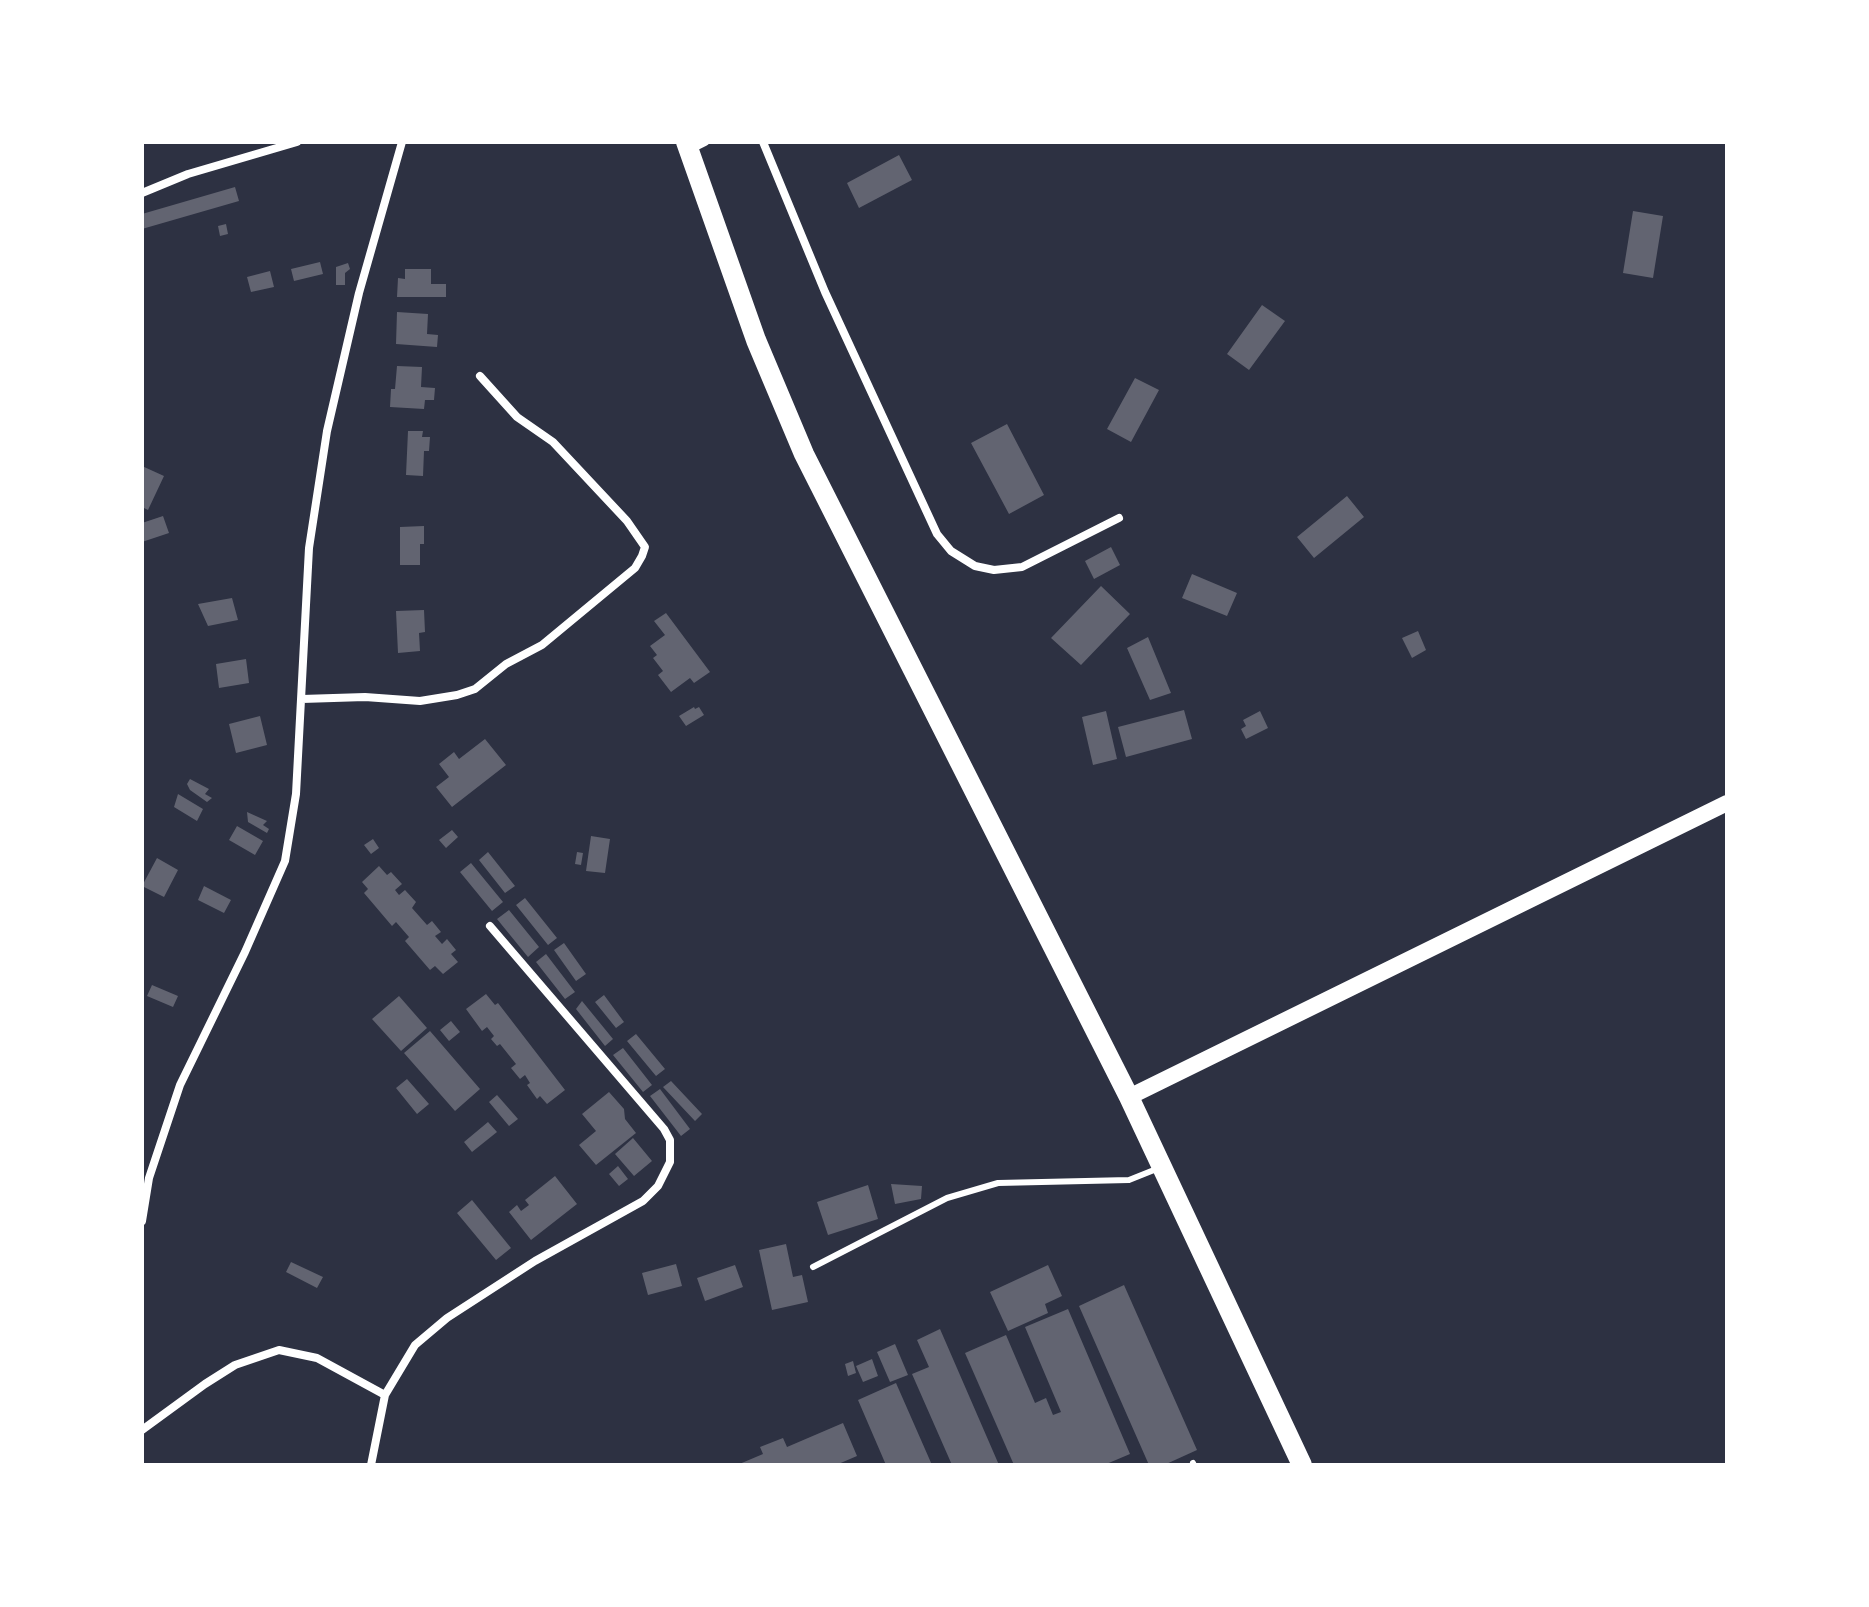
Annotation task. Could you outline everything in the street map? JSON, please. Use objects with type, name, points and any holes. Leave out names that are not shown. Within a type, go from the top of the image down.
[{"type":"highway","points":[[693,145],[756,340],[804,454],[1129,1097],[1302,1465]]},
{"type":"main road","points":[[1129,1097],[1727,803]]},
{"type":"street","points":[[142,193],[188,174],[297,142]]},
{"type":"street","points":[[142,1221],[145,1178],[180,1085],[245,952],[285,861],[296,794],[309,548],[327,431],[359,293],[402,142]]},
{"type":"street","points":[[763,142],[825,292],[937,534],[951,551],[975,566],[994,570],[1022,567],[1119,518]]},
{"type":"street","points":[[302,699],[365,697],[420,701],[475,689],[506,664],[542,645],[635,568],[642,556],[645,547],[627,521],[553,442],[517,417],[480,376]]},
{"type":"street","points":[[371,1465],[385,1395],[415,1345],[447,1318],[535,1261],[643,1201],[658,1186],[670,1162],[670,1140],[664,1129],[490,926]]},
{"type":"street","points":[[142,1430],[235,1365],[279,1350],[317,1358],[385,1395]]},
{"type":"lane","points":[[813,1267],[947,1198],[998,1183],[1129,1180],[1162,1167]]},
{"type":"building","points":[[899,155],[912,180],[859,208],[847,183]]},
{"type":"building","points":[[235,187],[239,201],[142,229],[142,214]]},
{"type":"building","points":[[1633,211],[1663,216],[1653,278],[1623,273]]},
{"type":"building","points":[[226,224],[228,234],[220,236],[218,226]]},
{"type":"building","points":[[320,262],[323,274],[294,281],[291,269]]},
{"type":"building","points":[[348,263],[350,269],[345,273],[345,285],[336,285],[336,267]]},
{"type":"building","points":[[405,269],[431,269],[431,284],[446,284],[446,297],[397,297],[398,278],[405,279]]},
{"type":"building","points":[[270,271],[274,287],[251,292],[247,277]]},
{"type":"building","points":[[1262,305],[1285,321],[1249,370],[1227,354]]},
{"type":"building","points":[[397,312],[428,314],[427,334],[438,335],[437,347],[396,344]]},
{"type":"building","points":[[397,366],[422,367],[421,387],[435,388],[434,400],[425,400],[424,409],[390,407]]},
{"type":"building","points":[[1135,378],[1159,390],[1131,442],[1107,429]]},
{"type":"building","points":[[1007,424],[1044,495],[1009,514],[971,443]]},
{"type":"building","points":[[408,431],[423,431],[422,437],[430,437],[429,451],[424,451],[423,476],[406,475]]},
{"type":"building","points":[[142,466],[164,476],[148,510],[142,507]]},
{"type":"building","points":[[1347,496],[1364,517],[1314,558],[1297,537]]},
{"type":"building","points":[[163,516],[169,533],[142,542],[142,523]]},
{"type":"building","points":[[424,526],[420,565],[400,565],[400,527]]},
{"type":"building","points":[[1111,547],[1120,565],[1094,579],[1085,561]]},
{"type":"building","points":[[1192,574],[1237,593],[1227,616],[1182,598]]},
{"type":"building","points":[[1101,586],[1130,614],[1081,665],[1051,638]]},
{"type":"building","points":[[232,598],[238,620],[208,626],[198,604]]},
{"type":"building","points":[[424,610],[425,632],[419,633],[420,651],[398,653],[396,611]]},
{"type":"building","points":[[666,613],[710,672],[694,683],[690,678],[671,692],[658,675],[663,671],[653,658],[657,655],[650,646],[665,635],[654,621]]},
{"type":"building","points":[[1418,631],[1426,650],[1412,658],[1402,638]]},
{"type":"building","points":[[1148,637],[1171,693],[1150,700],[1127,648]]},
{"type":"building","points":[[246,659],[249,683],[219,688],[216,664]]},
{"type":"building","points":[[699,707],[704,715],[686,726],[679,716]]},
{"type":"building","points":[[1184,710],[1192,739],[1126,757],[1118,727]]},
{"type":"building","points":[[1106,711],[1117,759],[1093,765],[1082,717]]},
{"type":"building","points":[[1260,711],[1268,728],[1246,739],[1241,729],[1246,726],[1243,720]]},
{"type":"building","points":[[260,716],[267,745],[236,753],[229,724]]},
{"type":"building","points":[[485,739],[506,765],[452,807],[436,787],[449,777],[439,764],[454,752],[459,759]]},
{"type":"building","points":[[190,779],[209,789],[205,794],[212,798],[207,802],[190,790],[187,784]]},
{"type":"building","points":[[178,794],[203,809],[197,821],[174,807]]},
{"type":"building","points":[[247,812],[267,821],[263,825],[269,829],[267,833],[248,822]]},
{"type":"building","points":[[237,826],[263,841],[255,855],[229,840]]},
{"type":"building","points":[[452,830],[458,837],[446,848],[439,840]]},
{"type":"building","points":[[591,836],[610,839],[605,873],[586,871]]},
{"type":"building","points":[[373,839],[379,848],[371,854],[364,845]]},
{"type":"building","points":[[488,852],[515,886],[505,893],[479,860]]},
{"type":"building","points":[[577,852],[583,853],[581,865],[575,864]]},
{"type":"building","points":[[157,858],[178,870],[164,897],[142,886]]},
{"type":"building","points":[[471,863],[503,902],[492,911],[460,872]]},
{"type":"building","points":[[379,866],[387,875],[391,872],[402,884],[395,890],[399,895],[405,890],[416,902],[412,908],[427,925],[432,921],[441,932],[435,936],[442,944],[447,939],[456,950],[451,954],[458,962],[443,974],[435,966],[430,970],[405,941],[409,937],[396,922],[392,926],[364,893],[368,889],[362,882]]},
{"type":"building","points":[[204,886],[231,900],[224,913],[198,900]]},
{"type":"building","points":[[525,898],[557,938],[548,945],[516,905]]},
{"type":"building","points":[[509,910],[539,947],[528,957],[497,919]]},
{"type":"building","points":[[564,943],[586,974],[576,981],[554,950]]},
{"type":"building","points":[[546,954],[575,992],[565,999],[536,962]]},
{"type":"building","points":[[152,985],[178,996],[173,1007],[147,996]]},
{"type":"building","points":[[486,994],[495,1005],[498,1003],[565,1090],[547,1104],[540,1096],[537,1099],[527,1085],[530,1083],[525,1075],[520,1079],[511,1068],[516,1064],[500,1044],[497,1046],[491,1039],[494,1036],[487,1027],[482,1031],[466,1009]]},
{"type":"building","points":[[604,995],[624,1022],[616,1028],[595,1002]]},
{"type":"building","points":[[399,996],[427,1028],[401,1051],[372,1019]]},
{"type":"building","points":[[582,1001],[613,1039],[605,1046],[576,1009]]},
{"type":"building","points":[[451,1021],[460,1032],[449,1041],[440,1030]]},
{"type":"building","points":[[430,1031],[480,1089],[455,1111],[404,1053]]},
{"type":"building","points":[[636,1034],[665,1069],[656,1076],[627,1041]]},
{"type":"building","points":[[623,1048],[652,1085],[643,1092],[613,1055]]},
{"type":"building","points":[[407,1079],[429,1104],[417,1114],[396,1088]]},
{"type":"building","points":[[671,1081],[702,1114],[695,1121],[663,1087]]},
{"type":"building","points":[[660,1089],[690,1129],[681,1136],[650,1096]]},
{"type":"building","points":[[609,1092],[624,1109],[625,1119],[636,1133],[596,1165],[579,1145],[596,1131],[582,1114]]},
{"type":"building","points":[[497,1095],[518,1119],[509,1126],[489,1102]]},
{"type":"building","points":[[488,1122],[497,1132],[472,1152],[464,1142]]},
{"type":"building","points":[[633,1138],[652,1161],[634,1176],[615,1154]]},
{"type":"building","points":[[618,1166],[628,1179],[619,1186],[609,1174]]},
{"type":"building","points":[[555,1176],[577,1204],[531,1240],[509,1212],[517,1205],[521,1211],[529,1205],[525,1200]]},
{"type":"building","points":[[891,1184],[922,1186],[921,1199],[895,1204]]},
{"type":"building","points":[[868,1185],[878,1219],[828,1235],[817,1202]]},
{"type":"building","points":[[472,1200],[511,1248],[496,1260],[457,1213]]},
{"type":"building","points":[[786,1244],[793,1277],[802,1275],[808,1302],[772,1310],[759,1250]]},
{"type":"building","points":[[291,1262],[323,1277],[317,1288],[286,1272]]},
{"type":"building","points":[[676,1264],[682,1286],[648,1295],[642,1273]]},
{"type":"building","points":[[735,1265],[743,1287],[705,1301],[697,1278]]},
{"type":"building","points":[[1048,1265],[1062,1296],[1045,1304],[1048,1313],[1008,1331],[990,1292]]},
{"type":"building","points":[[1124,1285],[1197,1450],[1164,1465],[1149,1465],[1079,1306]]},
{"type":"building","points":[[1068,1309],[1130,1454],[1104,1465],[1014,1465],[965,1353],[1006,1335],[1035,1403],[1046,1398],[1053,1415],[1061,1412],[1025,1327]]},
{"type":"building","points":[[940,1329],[999,1465],[952,1465],[912,1374],[929,1367],[917,1340]]},
{"type":"building","points":[[895,1344],[908,1375],[890,1382],[877,1352]]},
{"type":"building","points":[[872,1359],[878,1376],[863,1382],[856,1366]]},
{"type":"building","points":[[853,1361],[856,1373],[848,1376],[845,1364]]},
{"type":"building","points":[[896,1383],[932,1465],[886,1465],[858,1400]]},
{"type":"building","points":[[843,1423],[857,1456],[836,1465],[737,1465],[763,1454],[760,1447],[783,1438],[787,1447]]}]
